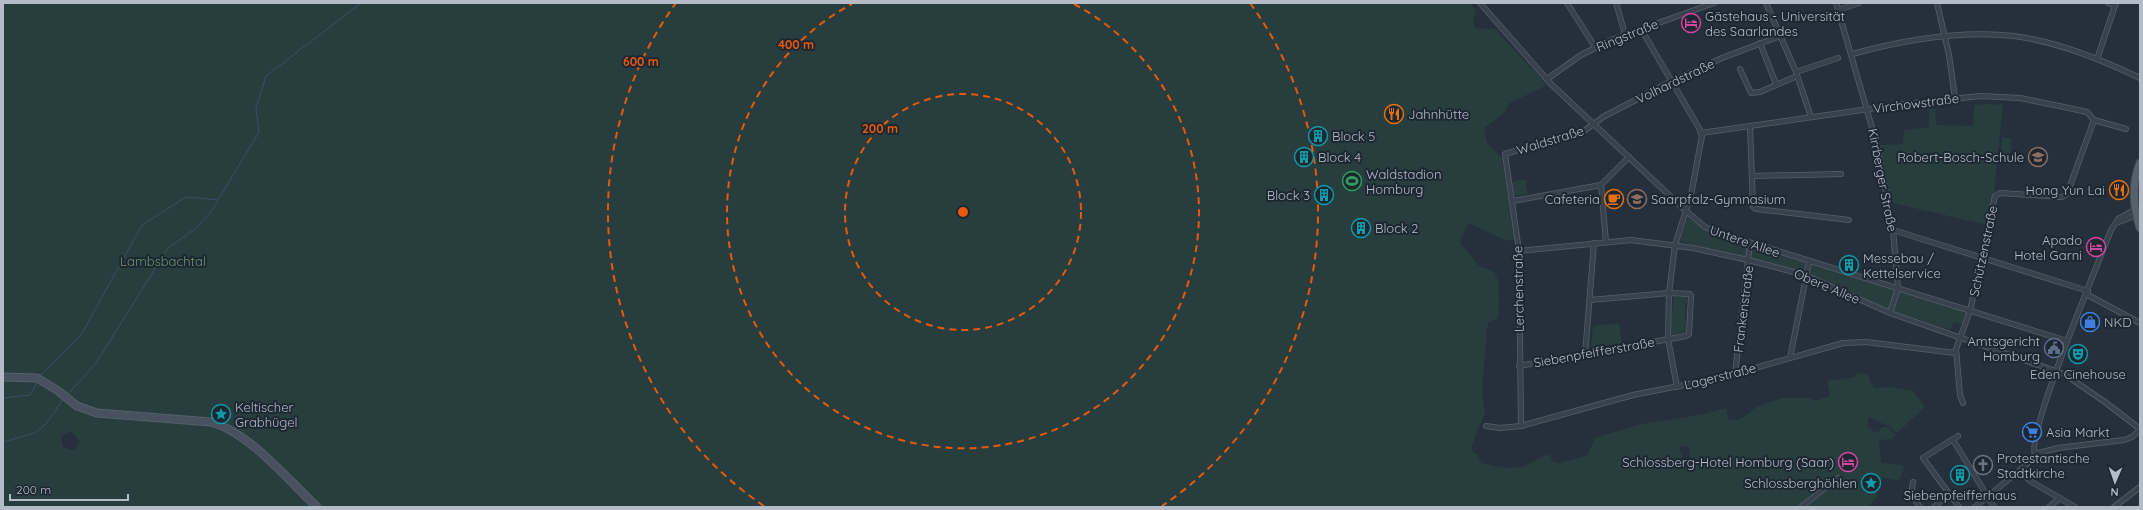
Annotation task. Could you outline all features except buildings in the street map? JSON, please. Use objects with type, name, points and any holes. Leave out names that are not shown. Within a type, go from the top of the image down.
[{"type":"main road","points":[[2140,163],[2134,185],[2140,228]]},
{"type":"main road","points":[[3,377],[39,379],[83,409],[97,414],[211,422],[233,430],[268,460],[317,507]]},
{"type":"street","name":"Untere Allee","points":[[1480,3],[1547,79],[1686,211],[1709,229],[1809,262],[2067,341]]},
{"type":"street","points":[[1567,3],[1595,47]]},
{"type":"street","points":[[1616,3],[1625,34]]},
{"type":"street","name":"Ringstraße","points":[[1547,79],[1595,47],[1625,34],[1712,3]]},
{"type":"street","points":[[1766,3],[1797,74],[1811,117]]},
{"type":"street","name":"Kirrberger Straße","points":[[1836,3],[1852,54],[1877,146],[1894,230],[1898,288],[1890,313]]},
{"type":"street","points":[[1838,10],[1859,3]]},
{"type":"street","points":[[1937,3],[1952,71],[1954,98]]},
{"type":"street","points":[[2097,59],[2116,4],[2108,3]]},
{"type":"street","points":[[1641,29],[1702,133],[1702,140],[1686,211],[1675,245],[1669,293],[1668,339],[1677,387]]},
{"type":"street","points":[[1852,54],[1902,43],[1945,37],[1980,35],[2014,36],[2054,45],[2097,59],[2140,78]]},
{"type":"street","name":"Volhardstraße","points":[[1594,124],[1603,117],[1672,81],[1760,43],[1780,36]]},
{"type":"street","points":[[1760,43],[1776,84]]},
{"type":"street","points":[[1740,69],[1751,93],[1760,92],[1797,74],[1838,58]]},
{"type":"street","name":"Virchowstraße","points":[[1702,133],[1867,109],[1954,98],[1992,96],[2026,99],[2087,112],[2094,120],[2126,129]]},
{"type":"street","name":"Schützenstraße","points":[[1955,353],[1970,311],[1995,196],[2000,192],[2062,197],[2068,194],[2094,120]]},
{"type":"street","name":"Waldstraße","points":[[1505,154],[1584,131],[1594,124]]},
{"type":"street","points":[[1750,126],[1752,203],[1756,209],[1849,220]]},
{"type":"street","name":"Lerchenstraße","points":[[1505,154],[1513,201],[1519,251],[1519,366],[1521,426]]},
{"type":"street","points":[[1513,201],[1601,185],[1629,157]]},
{"type":"street","points":[[1752,176],[1841,174]]},
{"type":"street","points":[[1601,185],[1606,242]]},
{"type":"street","points":[[2036,454],[2034,445],[2056,371],[2067,341],[2116,223],[2137,208]]},
{"type":"street","points":[[2116,223],[2138,215]]},
{"type":"street","points":[[1894,230],[2087,293],[2140,323]]},
{"type":"street","name":"Obere Allee","points":[[1519,251],[1638,240],[1675,245],[1748,260],[1805,275],[1890,313],[2056,371],[2105,402],[2140,430]]},
{"type":"street","points":[[1585,355],[1594,243]]},
{"type":"street","name":"Frankenstraße","points":[[1735,374],[1750,243]]},
{"type":"street","points":[[1790,358],[1805,275],[1809,262]]},
{"type":"street","points":[[1590,300],[1669,293]]},
{"type":"street","name":"Siebenpfeifferstraße","points":[[1519,366],[1585,355],[1689,334],[1691,296],[1690,294],[1669,293]]},
{"type":"street","name":"Lagerstraße","points":[[1486,426],[1500,428],[1521,426],[1633,396],[1735,374],[1847,342],[1873,343],[1955,353]]},
{"type":"street","points":[[1955,353],[1960,395],[1963,403]]},
{"type":"street","points":[[1975,507],[2020,470],[2036,454],[2058,448],[2124,440],[2132,437],[2140,430]]},
{"type":"street","points":[[1958,436],[1923,458],[1959,507]]},
{"type":"street","points":[[1953,440],[1994,507]]},
{"type":"street","points":[[2020,470],[2030,480],[2075,507]]},
{"type":"street","points":[[1801,507],[1838,478]]},
{"type":"street","points":[[1913,482],[1911,493],[1920,507]]},
{"type":"street","points":[[2114,507],[2140,487]]},
{"type":"street","points":[[1934,507],[1950,494]]},
{"type":"street","points":[[2049,507],[2060,498]]},
{"type":"green space","name":"Lambsbachtal","points":[[3,3],[1471,3],[1476,13],[1473,24],[1476,28],[1495,29],[1547,85],[1510,103],[1503,114],[1484,128],[1487,143],[1502,158],[1514,239],[1507,241],[1468,223],[1460,241],[1461,245],[1477,264],[1494,272],[1499,287],[1498,318],[1488,322],[1487,330],[1482,391],[1485,414],[1472,446],[1473,453],[1478,455],[1481,463],[1514,468],[1528,465],[1543,456],[1550,455],[1553,462],[1559,463],[1587,456],[1595,438],[1642,424],[1704,414],[1726,408],[1729,420],[1739,420],[1757,407],[1781,398],[1810,398],[1815,401],[1828,397],[1830,394],[1827,381],[1854,377],[1857,373],[1868,374],[1871,384],[1875,388],[1892,387],[1913,391],[1925,407],[1897,433],[1888,426],[1868,417],[1868,427],[1876,433],[1879,432],[1882,427],[1887,427],[1896,435],[1892,439],[1879,440],[1881,463],[1903,465],[1904,468],[1900,479],[1893,480],[1884,477],[1874,488],[1878,496],[1868,507],[3,507]],"holes":[[[71,431],[80,442],[74,451],[63,447],[61,436]],[[1683,446],[1689,447],[1690,458],[1683,459],[1679,448]]]},
{"type":"green space","points":[[1974,105],[2003,105],[1994,192],[1987,225],[1893,203],[1890,198],[1880,145],[1903,144],[1904,130],[1929,127],[1929,109],[1935,109],[1936,125],[1973,126]]},
{"type":"green space","points":[[2002,138],[2011,138],[2010,155],[2001,155]]},
{"type":"green space","points":[[1525,179],[1528,194],[1514,196],[1512,182]]},
{"type":"green space","points":[[1688,218],[1708,231],[1775,254],[1966,312],[1962,324],[1954,322],[1950,330],[1887,309],[1835,285],[1797,270],[1682,242],[1680,240]]},
{"type":"green space","points":[[1674,297],[1687,297],[1687,302],[1685,304],[1686,332],[1672,335],[1671,326]]},
{"type":"green space","points":[[1619,323],[1622,343],[1591,348],[1593,326]]},
{"type":"waterway","points":[[40,376],[81,335],[142,225],[186,197],[218,200],[259,132],[256,108],[266,76],[361,3]]},
{"type":"waterway","points":[[68,394],[96,363],[168,248],[195,229],[210,213],[218,201]]},
{"type":"waterway","points":[[3,398],[30,395],[37,383]]},
{"type":"waterway","points":[[3,442],[35,433],[46,424],[63,399]]},
{"type":"place","name":"Gästehaus - Universität des Saarlandes","points":[[1691,23]]},
{"type":"place","name":"Jahnhütte","points":[[1394,114]]},
{"type":"place","name":"Block 5","points":[[1318,136]]},
{"type":"place","name":"Block 4","points":[[1304,157]]},
{"type":"place","name":"Robert-Bosch-Schule","points":[[2038,157]]},
{"type":"place","name":"Waldstadion Homburg","points":[[1352,181]]},
{"type":"place","name":"Hong Yun Lai","points":[[2119,190]]},
{"type":"place","name":"Block 3","points":[[1324,195]]},
{"type":"place","name":"Cafeteria","points":[[1614,199]]},
{"type":"place","name":"Saarpfalz-Gymnasium","points":[[1637,199]]},
{"type":"place","name":"Block 2","points":[[1361,228]]},
{"type":"place","name":"Apado Hotel Garni","points":[[2096,247]]},
{"type":"place","name":"Messebau / Kettelservice","points":[[1849,265]]},
{"type":"place","name":"NKD","points":[[2090,322]]},
{"type":"place","name":"Amtsgericht Homburg","points":[[2054,348]]},
{"type":"place","name":"Eden Cinehouse","points":[[2078,354]]},
{"type":"place","name":"Keltischer Grabhügel","points":[[221,414]]},
{"type":"place","name":"Asia Markt","points":[[2032,432]]},
{"type":"place","name":"Schlossberg-Hotel Homburg (Saar)","points":[[1848,462]]},
{"type":"place","name":"Protestantische Stadtkirche","points":[[1983,465]]},
{"type":"place","name":"Siebenpfeifferhaus","points":[[1960,475]]},
{"type":"place","name":"Schlossberghöhlen","points":[[1871,483]]}]
